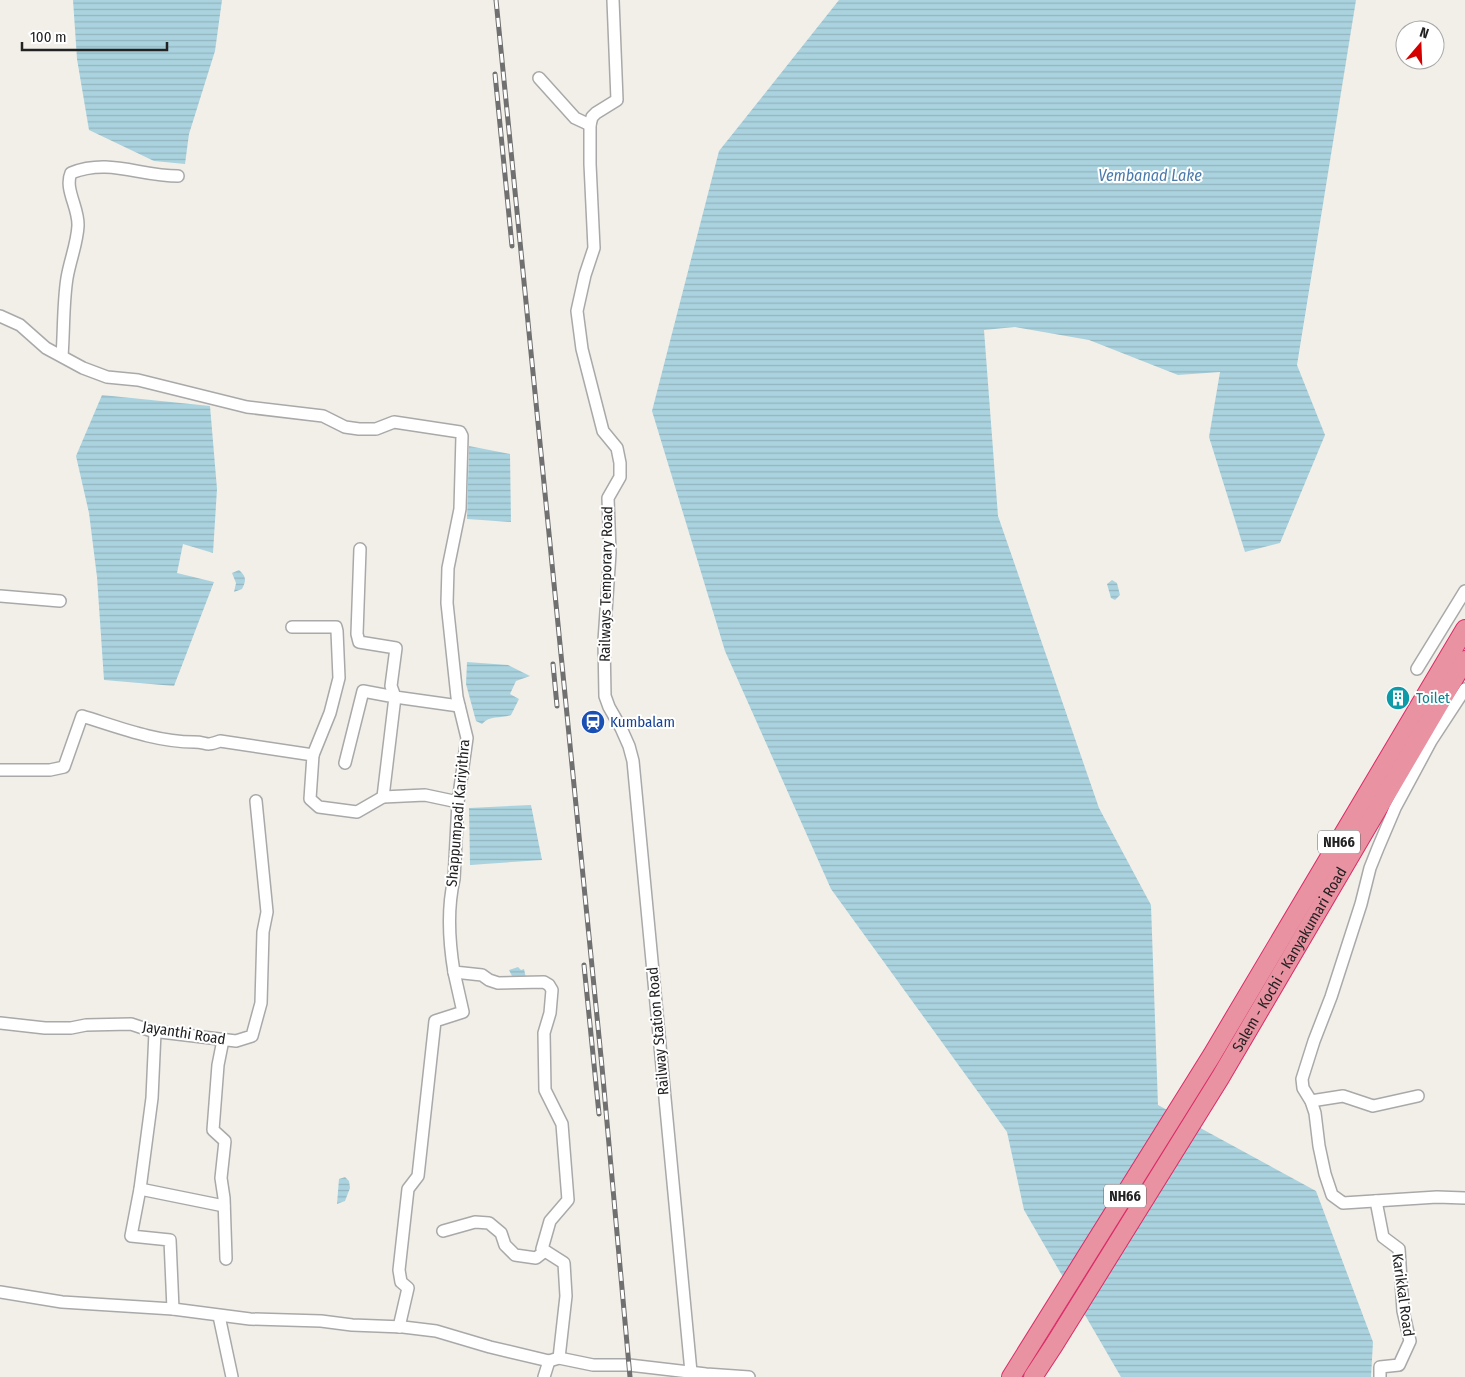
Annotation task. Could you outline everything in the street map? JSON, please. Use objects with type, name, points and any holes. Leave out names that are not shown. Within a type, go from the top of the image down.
[{"type":"highway","name":"Salem - Kochi - Kanyakumari Road","points":[[1011,1377],[1212,1055],[1465,629]]},
{"type":"highway","name":"Salem - Kochi - Kanyakumari Road","points":[[1033,1377],[1220,1078],[1465,660]]},
{"type":"street","points":[[539,78],[575,118],[590,125],[592,117],[617,100],[613,0]]},
{"type":"street","name":"Railways Temporary Road","points":[[590,125],[594,248],[584,275],[577,311],[582,349],[603,431],[617,448],[620,470],[620,477],[608,498],[610,553],[604,641],[605,696]]},
{"type":"street","points":[[0,316],[20,325],[46,348],[62,356],[66,281],[71,256],[76,243],[78,223],[69,187],[68,179],[71,173],[85,168],[108,166],[160,176],[178,176]]},
{"type":"street","name":"Shappumpadi Kariyithra","points":[[62,356],[83,368],[107,377],[138,380],[247,407],[323,416],[345,427],[376,429],[394,422],[460,432],[462,436],[460,509],[448,568],[447,603],[459,706],[467,738],[458,802],[449,943],[463,1012],[435,1022],[418,1176],[408,1189],[400,1270],[401,1282],[408,1288],[400,1327]]},
{"type":"street","points":[[360,549],[357,634],[359,642],[396,648],[391,686],[395,697],[383,797]]},
{"type":"street","points":[[1417,669],[1465,591]]},
{"type":"street","points":[[0,596],[60,601]]},
{"type":"street","points":[[292,627],[336,628],[337,631],[338,678],[330,713],[313,755],[310,798],[319,807],[357,812],[383,797],[425,795],[458,802]]},
{"type":"street","points":[[1465,690],[1431,740],[1395,808],[1370,868],[1331,997],[1302,1079],[1303,1088],[1311,1100],[1315,1113],[1319,1146],[1332,1195],[1343,1203],[1437,1197],[1465,1198]]},
{"type":"street","points":[[345,763],[363,691],[459,706]]},
{"type":"street","name":"Railway Station Road","points":[[605,696],[608,707],[622,728],[633,761],[691,1372]]},
{"type":"street","points":[[0,770],[50,770],[64,767],[82,716],[156,738],[183,743],[196,742],[209,746],[220,741],[313,755]]},
{"type":"street","name":"Jayanthi Road","points":[[0,1023],[45,1028],[131,1024],[155,1032],[236,1041],[252,1036],[261,1003],[263,932],[267,912],[256,801]]},
{"type":"street","points":[[454,972],[482,975],[498,983],[544,982],[552,990],[550,1012],[544,1039],[546,1059],[545,1090],[562,1124],[568,1200],[550,1221],[542,1249],[564,1263],[566,1296],[554,1360],[544,1377]]},
{"type":"street","points":[[155,1032],[152,1098],[140,1190],[131,1236],[170,1240],[173,1309]]},
{"type":"street","points":[[224,1040],[218,1065],[213,1130],[225,1141],[221,1178],[226,1259]]},
{"type":"street","points":[[1311,1100],[1343,1096],[1373,1106],[1418,1096]]},
{"type":"street","points":[[140,1190],[224,1206]]},
{"type":"street","name":"Karikkal Road","points":[[1376,1201],[1383,1237],[1399,1249],[1403,1311],[1410,1341],[1399,1365],[1380,1367],[1380,1377]]},
{"type":"street","points":[[443,1231],[475,1222],[489,1223],[501,1233],[505,1245],[515,1255],[536,1258],[545,1250]]},
{"type":"street","points":[[0,1292],[62,1302],[173,1309],[264,1320],[321,1321],[436,1331],[490,1347],[554,1360],[594,1365],[629,1365],[749,1377]]},
{"type":"street","points":[[219,1316],[232,1377]]},
{"type":"water","points":[[73,0],[222,0],[215,51],[189,134],[185,164],[154,161],[89,130],[77,59]]},
{"type":"water","name":"Vembanad Lake","points":[[839,0],[1356,0],[1297,365],[1325,435],[1280,543],[1245,552],[1209,437],[1220,372],[1178,375],[1089,340],[1015,327],[984,330],[998,516],[1099,808],[1151,905],[1158,1105],[1316,1191],[1373,1342],[1371,1377],[1121,1377],[1024,1210],[1007,1132],[831,889],[725,651],[652,411],[719,151]]},
{"type":"water","points":[[102,395],[210,406],[217,489],[213,553],[183,544],[177,573],[214,582],[174,686],[104,680],[97,577],[89,513],[76,456]]},
{"type":"water","points":[[469,446],[510,454],[511,522],[467,519]]},
{"type":"water","points":[[239,570],[245,577],[245,581],[242,589],[234,592],[236,583],[232,573]]},
{"type":"water","points":[[1112,580],[1117,583],[1120,595],[1115,600],[1111,598],[1107,584]]},
{"type":"water","points":[[467,662],[508,665],[530,676],[516,681],[510,694],[519,699],[511,715],[492,718],[482,724],[476,721],[466,684]]},
{"type":"water","points":[[531,805],[542,860],[470,865],[469,808]]},
{"type":"water","points":[[518,967],[521,970],[524,969],[526,978],[514,980],[509,970]]},
{"type":"water","points":[[345,1177],[349,1181],[350,1188],[345,1201],[337,1204],[339,1179]]},
{"type":"railway","points":[[496,0],[602,1067],[630,1377]]},
{"type":"railway","points":[[495,74],[512,246]]},
{"type":"railway","points":[[553,664],[557,706]]},
{"type":"railway","points":[[584,965],[599,1114]]},
{"type":"place","name":"Toilet","points":[[1398,698]]},
{"type":"place","name":"Kumbalam","points":[[593,722]]}]
